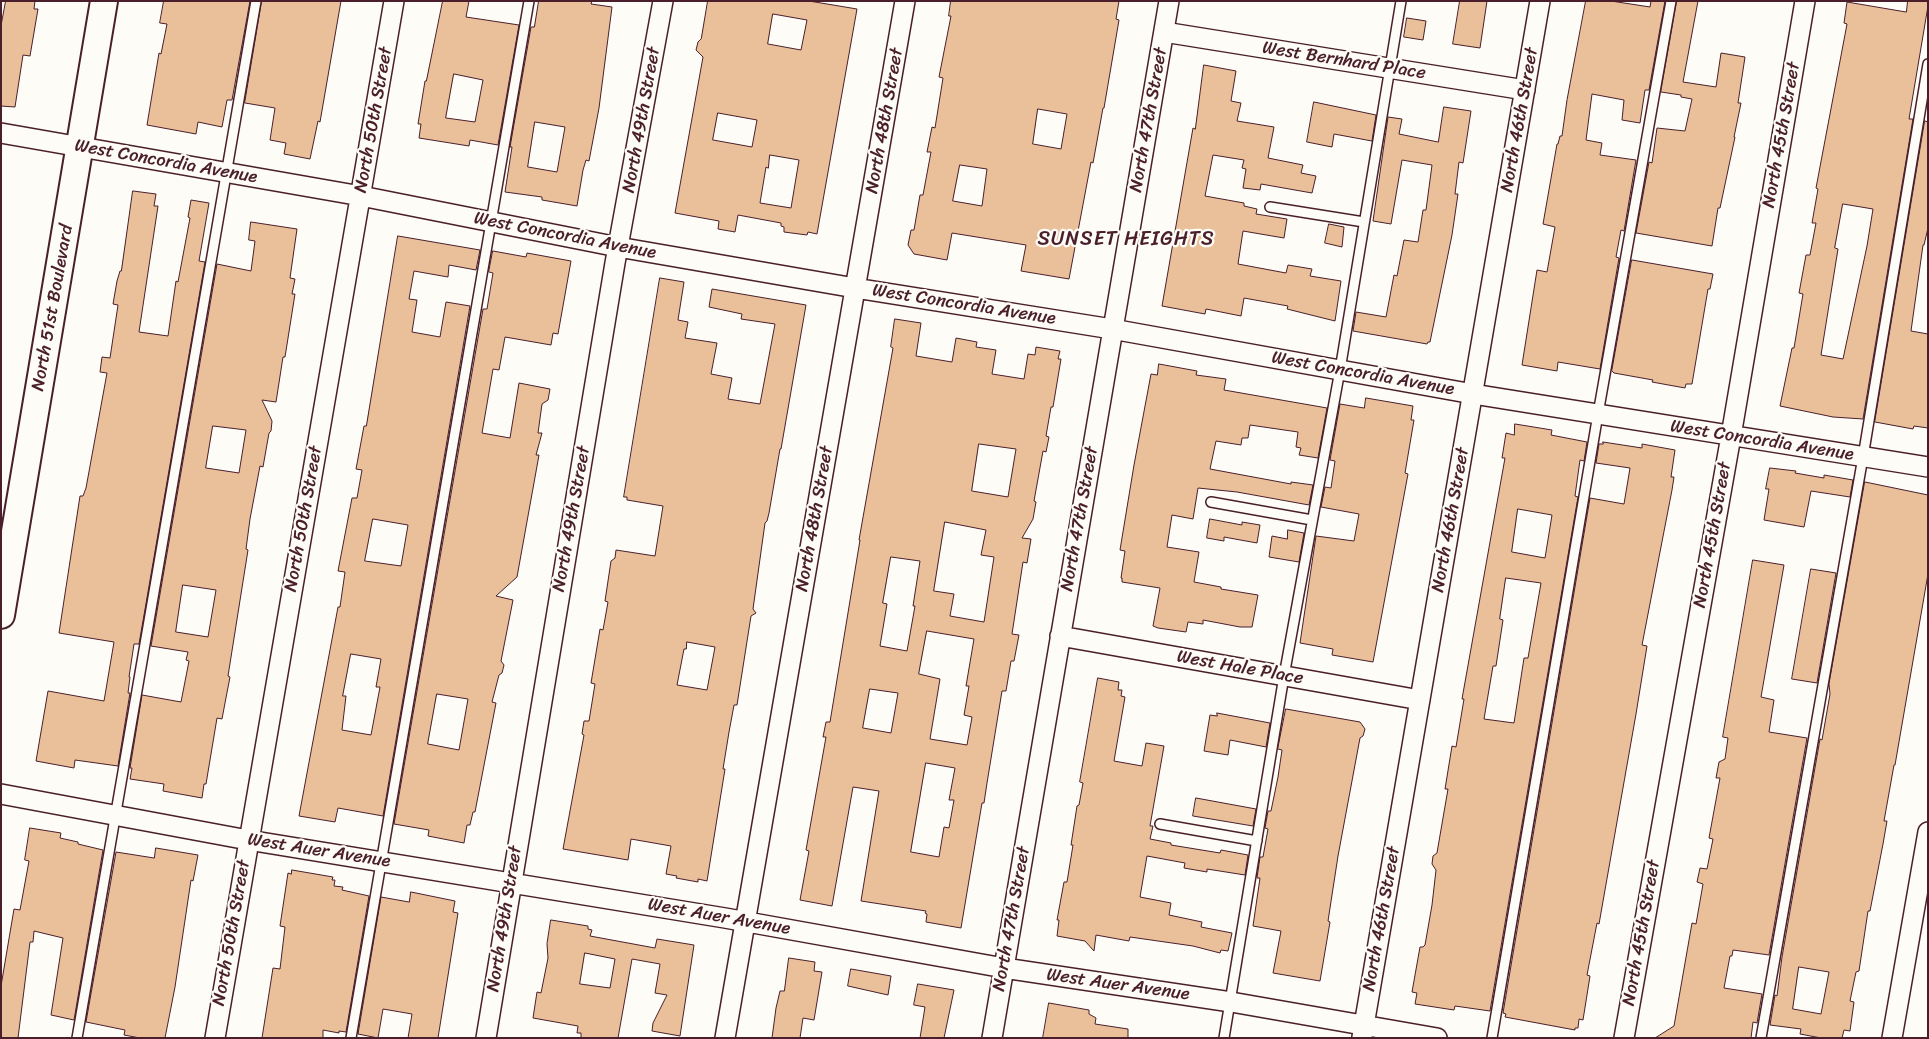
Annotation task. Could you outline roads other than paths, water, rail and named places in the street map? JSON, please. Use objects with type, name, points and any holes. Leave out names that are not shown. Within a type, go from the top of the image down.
[{"type":"street","name":"North 51st Boulevard","points":[[1,615],[104,1]]},
{"type":"street","name":"North 50th Street","points":[[215,1038],[394,1]]},
{"type":"street","name":"North 49th Street","points":[[486,1038],[618,247],[664,1]]},
{"type":"street","name":"North 48th Street","points":[[724,1038],[905,1]]},
{"type":"street","name":"North 47th Street","points":[[992,1038],[1169,1]]},
{"type":"street","name":"North 46th Street","points":[[1363,1031],[1540,1]]},
{"type":"street","name":"North 45th Street","points":[[1624,1038],[1731,436],[1805,1]]},
{"type":"street","name":"West Bernhard Place","points":[[1164,32],[1525,90]]},
{"type":"street","name":"West Concordia Avenue","points":[[1,133],[361,196],[618,247],[1112,329],[1473,394],[1928,467]]},
{"type":"street","name":"West Hale Place","points":[[1060,636],[1420,700]]},
{"type":"street","name":"West Auer Avenue","points":[[1,794],[248,840],[744,921],[1004,968],[1231,1002],[1363,1031],[1437,1038]]},
{"type":"street","points":[[1892,1038],[1928,832]]},
{"type":"lane","points":[[77,1038],[256,1]]},
{"type":"lane","points":[[351,1038],[529,1]]},
{"type":"lane","points":[[1224,1038],[1284,676],[1340,370],[1401,1]]},
{"type":"lane","points":[[1492,1038],[1598,414],[1671,1]]},
{"type":"lane","points":[[1762,1038],[1928,64]]},
{"type":"lane","points":[[1270,206],[1364,222]]},
{"type":"lane","points":[[1210,502],[1312,520]]},
{"type":"lane","points":[[1160,824],[1257,841]]},
{"type":"district","name":"SUNSET HEIGHTS","points":[[1126,240]]}]
